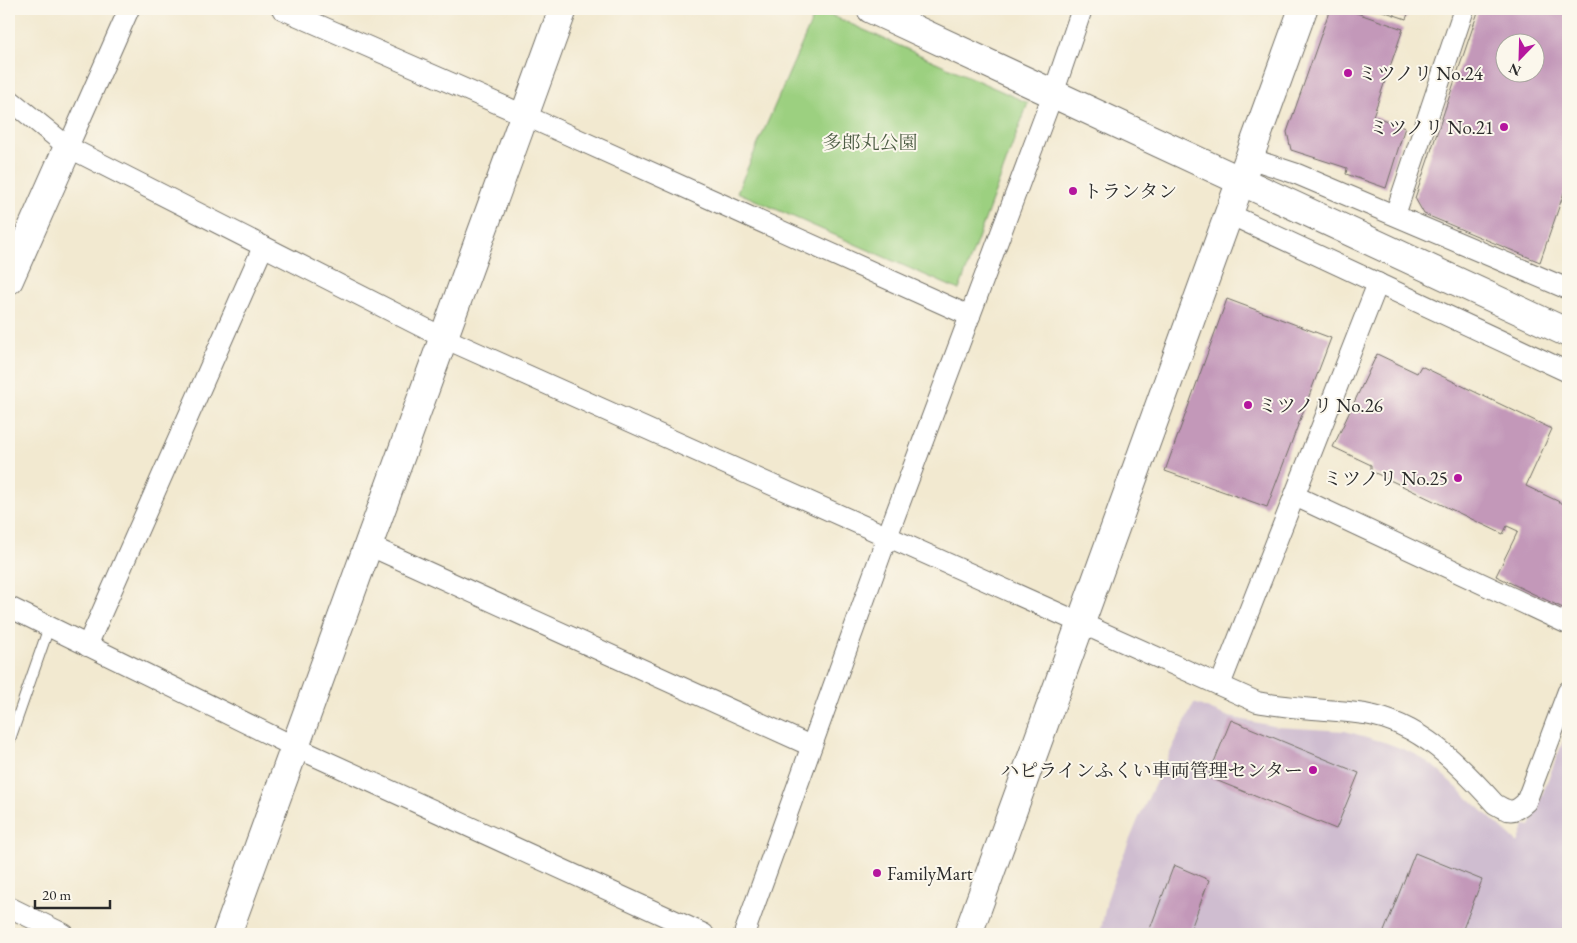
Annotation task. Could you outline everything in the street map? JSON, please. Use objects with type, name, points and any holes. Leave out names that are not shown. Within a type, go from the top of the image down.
[{"type":"street","points":[[9,280],[129,9]]},
{"type":"street","points":[[282,9],[524,115],[970,316]]},
{"type":"street","points":[[230,933],[295,747],[563,9]]},
{"type":"street","points":[[871,9],[1052,94],[1245,169],[1472,288],[1568,333]]},
{"type":"street","points":[[744,934],[887,537],[1082,9]]},
{"type":"street","points":[[968,934],[1303,9]]},
{"type":"street","points":[[1395,215],[1464,9]]},
{"type":"street","points":[[9,99],[68,147],[444,338],[1081,624],[1262,703],[1353,713],[1386,719],[1411,730],[1434,744],[1460,766],[1495,804],[1511,811],[1518,809],[1526,802],[1568,691]]},
{"type":"street","points":[[1245,169],[1297,174],[1568,289]]},
{"type":"street","points":[[1229,214],[1568,372]]},
{"type":"street","points":[[87,646],[263,247]]},
{"type":"street","points":[[1220,685],[1378,283]]},
{"type":"street","points":[[1294,496],[1568,624]]},
{"type":"street","points":[[368,545],[811,746]]},
{"type":"street","points":[[9,607],[295,747],[704,934]]},
{"type":"street","points":[[9,908],[64,934]]},
{"type":"lane","points":[[9,742],[49,627]]},
{"type":"shaded area","points":[[1194,703],[1229,717],[1278,727],[1345,731],[1387,743],[1415,754],[1433,766],[1518,843],[1525,825],[1530,826],[1568,728],[1568,934],[1100,934],[1107,900],[1118,868],[1140,815]]},
{"type":"green space","name":"多郎丸公園","points":[[817,9],[1028,103],[959,290],[737,192]]},
{"type":"building","name":"ミツノリ No.24","points":[[1330,9],[1345,9],[1403,29],[1373,116],[1405,127],[1386,188],[1346,174],[1347,168],[1291,150],[1287,132]]},
{"type":"building","points":[[1377,9],[1410,9],[1406,19]]},
{"type":"building","name":"ミツノリ No.21","points":[[1479,9],[1568,9],[1568,181],[1540,262],[1424,214],[1415,198]]},
{"type":"building","name":"ミツノリ No.26","points":[[1227,299],[1331,338],[1267,507],[1165,471]]},
{"type":"building","name":"ミツノリ No.25","points":[[1377,354],[1417,373],[1421,366],[1552,429],[1526,486],[1568,506],[1568,597],[1563,608],[1496,576],[1518,531],[1507,526],[1503,534],[1371,471],[1371,465],[1333,447]]},
{"type":"building","points":[[1231,720],[1359,773],[1336,829],[1208,777]]},
{"type":"building","points":[[1415,853],[1482,880],[1461,934],[1383,934]]},
{"type":"building","points":[[1174,865],[1209,880],[1189,934],[1148,934]]},
{"type":"place","name":"ミツノリ No.24","points":[[1348,73]]},
{"type":"place","name":"ミツノリ No.21","points":[[1504,127]]},
{"type":"place","name":"トランタン","points":[[1073,191]]},
{"type":"place","name":"ミツノリ No.26","points":[[1248,405]]},
{"type":"place","name":"ミツノリ No.25","points":[[1458,478]]},
{"type":"place","name":"ハピラインふくい車両管理センター","points":[[1313,770]]},
{"type":"place","name":"FamilyMart","points":[[877,873]]}]
